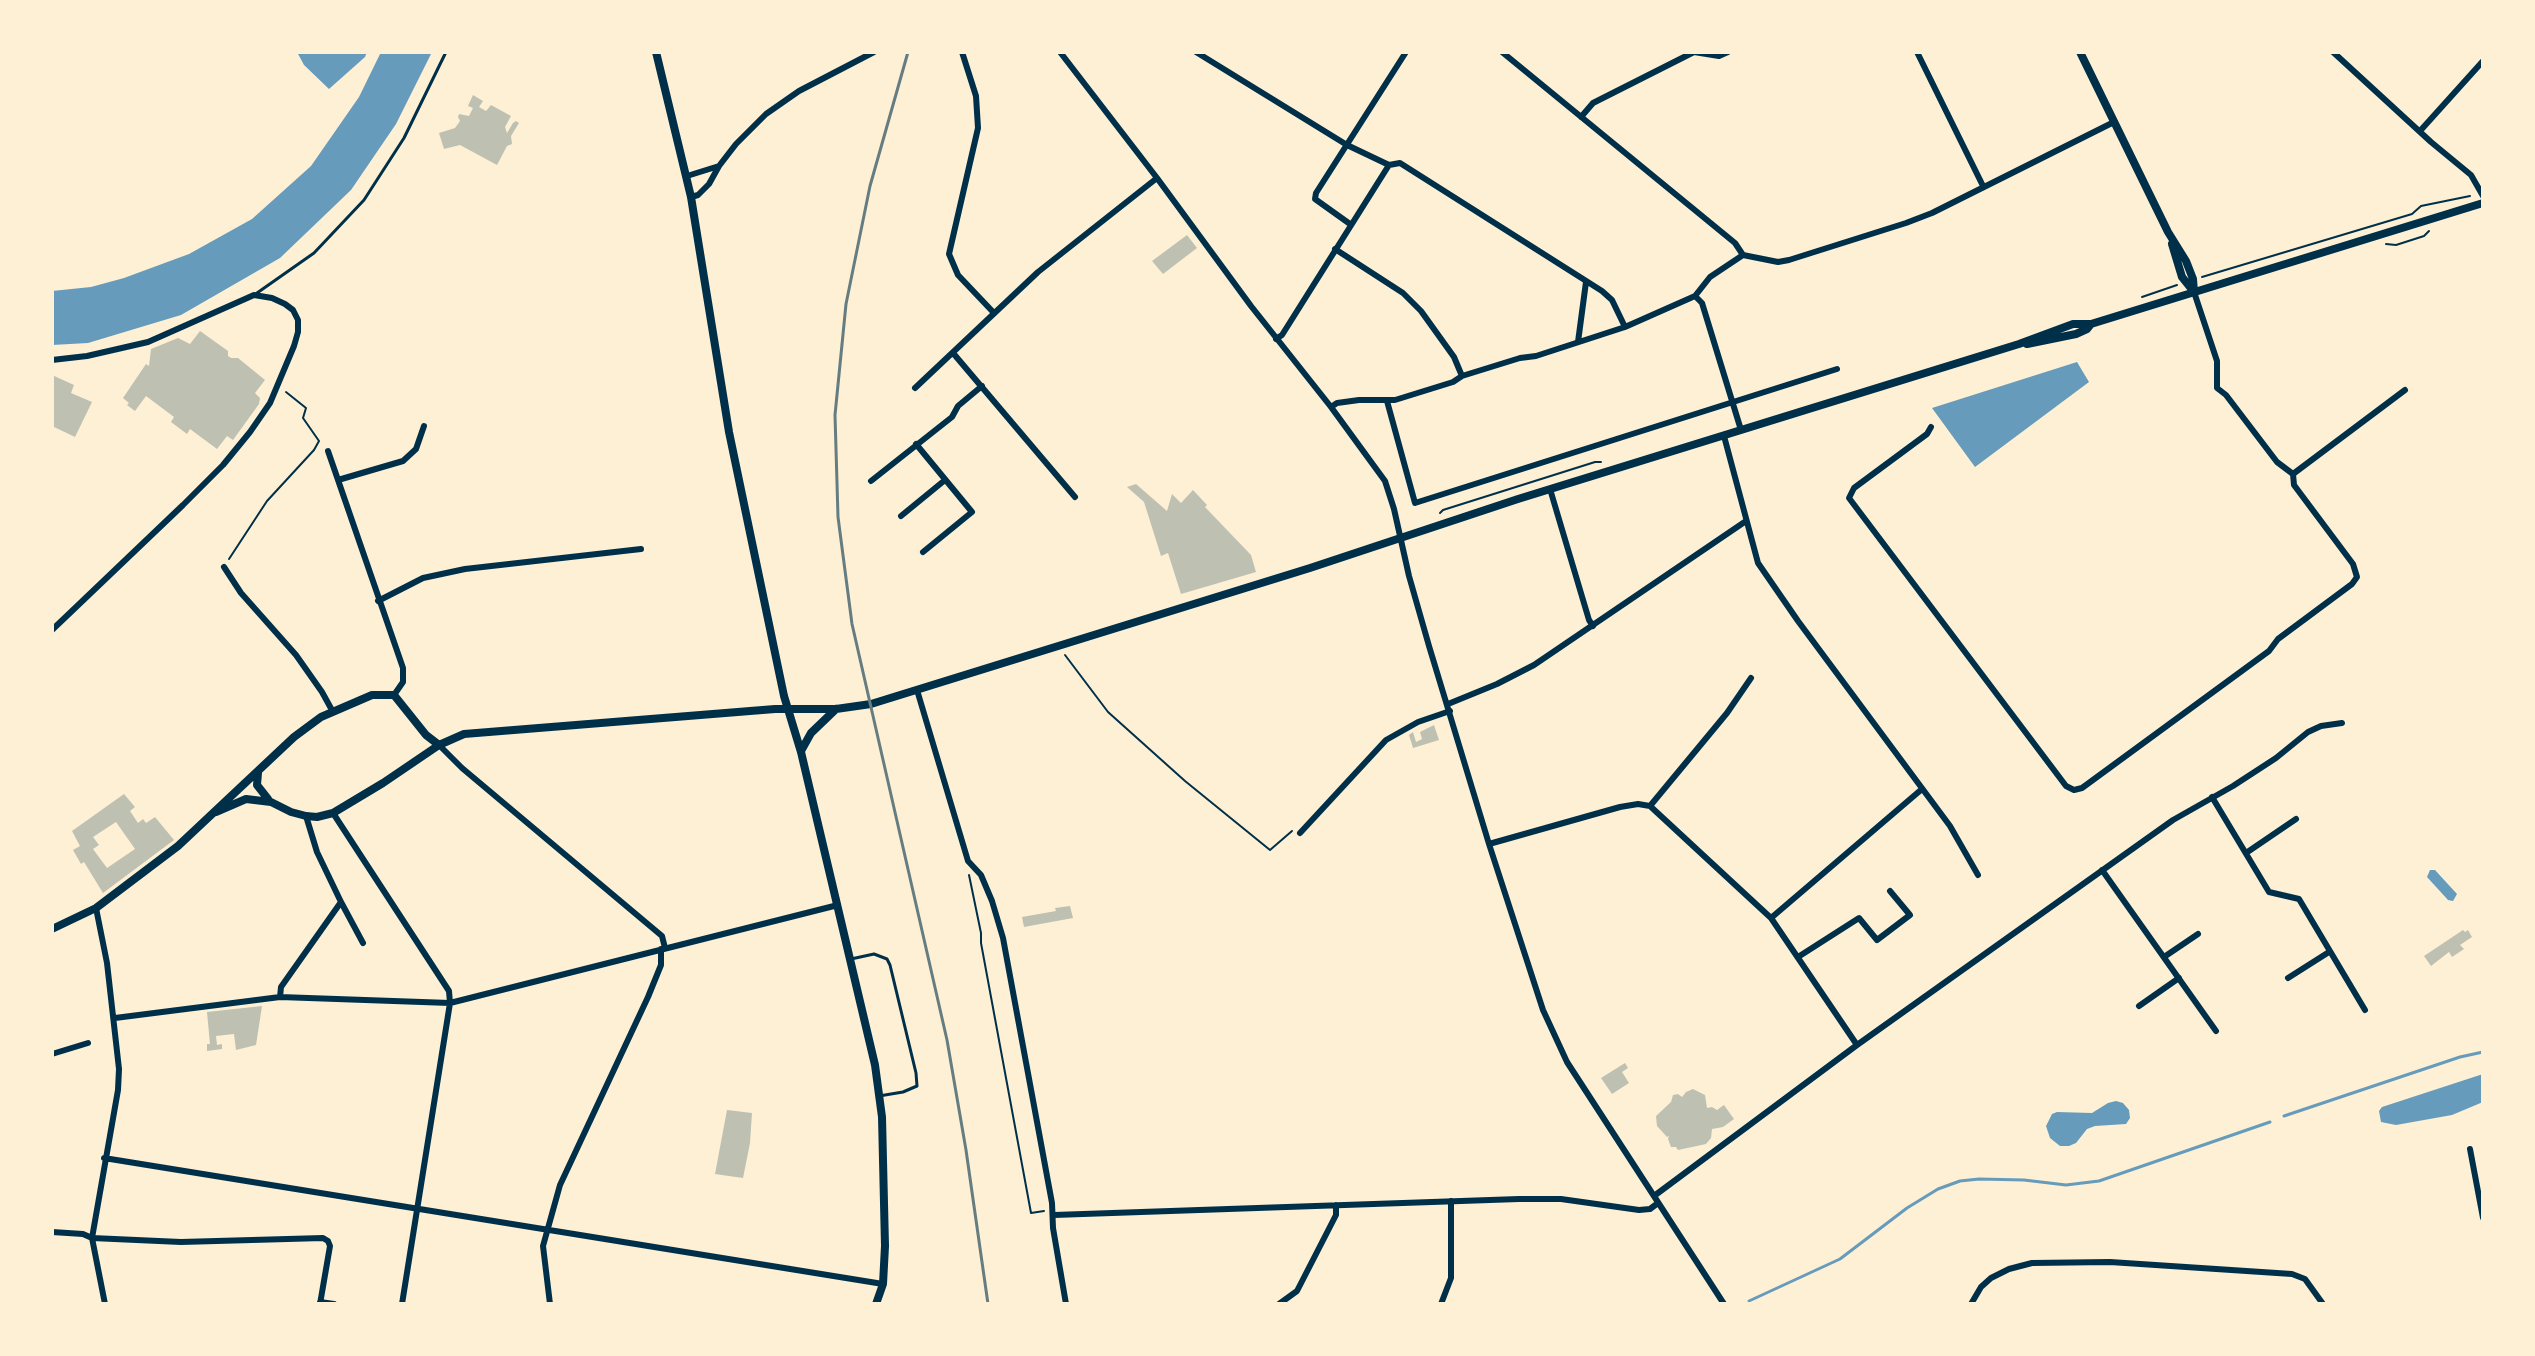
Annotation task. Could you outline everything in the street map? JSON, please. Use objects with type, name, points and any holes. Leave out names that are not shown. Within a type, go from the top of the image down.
[{"type":"street","points":[[656,52],[687,176],[729,432],[787,709],[801,752],[868,1026],[879,1096],[885,1216],[883,1284],[876,1304]]},
{"type":"street","points":[[691,197],[698,195],[709,184],[719,166],[755,124],[778,105],[864,54],[874,52]]},
{"type":"street","points":[[962,52],[976,96],[978,128],[949,254],[958,275],[994,313]]},
{"type":"street","points":[[1060,52],[1385,481],[1409,576],[1489,844],[1533,983],[1552,1032],[1567,1062],[1724,1304]]},
{"type":"street","points":[[1196,52],[1347,145],[1389,165],[1400,163],[1586,282],[1612,300],[1625,327]]},
{"type":"street","points":[[1350,224],[1315,199],[1316,193],[1406,52]]},
{"type":"street","points":[[1502,52],[1735,243],[1743,255]]},
{"type":"street","points":[[1581,117],[1593,103],[1694,52],[1719,56],[1728,52]]},
{"type":"street","points":[[1917,52],[1983,186]]},
{"type":"street","points":[[1931,427],[1927,434],[1854,488],[1849,498],[2066,786],[2074,790],[2082,788],[2269,651],[2278,639],[2352,584],[2357,577],[2353,564],[2294,485],[2293,474],[2277,462],[2226,395],[2217,388],[2217,361],[2199,302],[2182,277],[2168,232],[2080,52]]},
{"type":"street","points":[[2333,52],[2471,175],[2482,194]]},
{"type":"street","points":[[2420,131],[2483,61]]},
{"type":"street","points":[[1331,407],[1337,403],[1359,400],[1387,401],[1625,327],[1695,296],[1710,277],[1743,255],[1778,262],[1789,260],[1906,223],[2114,122]]},
{"type":"street","points":[[1276,339],[1282,335],[1389,165]]},
{"type":"street","points":[[687,176],[719,166]]},
{"type":"street","points":[[915,388],[1038,272],[1157,178]]},
{"type":"street","points":[[260,770],[257,785],[262,795],[291,812],[317,817],[333,813],[439,745],[464,734],[787,709],[836,709],[871,704],[2019,344],[2073,324],[2091,324],[2483,203]]},
{"type":"street","points":[[1335,249],[1403,293],[1421,311],[1454,357],[1462,376]]},
{"type":"street","points":[[1578,342],[1586,282]]},
{"type":"street","points":[[52,360],[87,356],[148,342],[254,295],[285,304],[293,310],[298,320],[294,346],[270,403],[250,432],[223,465],[52,630]]},
{"type":"street","points":[[1695,296],[1702,303],[1741,430]]},
{"type":"street","points":[[953,353],[1075,497]]},
{"type":"street","points":[[1387,401],[1415,503],[1837,369]]},
{"type":"street","points":[[871,481],[952,417],[958,406],[982,386]]},
{"type":"street","points":[[2293,474],[2405,390]]},
{"type":"street","points":[[338,480],[403,461],[416,449],[424,426]]},
{"type":"street","points":[[1724,436],[1758,563],[1950,826],[1978,875]]},
{"type":"street","points":[[916,444],[972,512],[923,552]]},
{"type":"street","points":[[328,451],[403,668],[403,682],[394,695]]},
{"type":"street","points":[[901,516],[945,480]]},
{"type":"street","points":[[1550,489],[1593,626]]},
{"type":"street","points":[[1300,833],[1386,740],[1534,665],[1746,521]]},
{"type":"street","points":[[378,601],[423,578],[465,569],[641,549]]},
{"type":"street","points":[[224,567],[241,593],[296,655],[333,712]]},
{"type":"street","points":[[1650,806],[1727,713],[1751,678]]},
{"type":"street","points":[[917,690],[968,861],[981,875],[1003,938],[1053,1212],[1066,1304]]},
{"type":"street","points":[[52,929],[96,908],[178,846],[301,731],[333,712],[372,695],[394,695]]},
{"type":"street","points":[[394,695],[426,735],[462,768],[662,936],[661,965],[648,997],[560,1185],[543,1246],[550,1304]]},
{"type":"street","points":[[801,752],[811,733],[836,709]]},
{"type":"street","points":[[1053,1212],[1561,1199],[1650,1209],[1656,1200],[1857,1045],[2173,820],[2276,758],[2308,732],[2321,726],[2342,723]]},
{"type":"street","points":[[1771,918],[1922,789]]},
{"type":"street","points":[[2212,797],[2269,892],[2299,899],[2365,1010]]},
{"type":"street","points":[[216,812],[246,799],[271,802]]},
{"type":"street","points":[[1489,844],[1620,807],[1650,806],[1771,918],[1857,1045]]},
{"type":"street","points":[[333,813],[449,991],[450,1003],[402,1304]]},
{"type":"street","points":[[306,816],[314,844],[363,943]]},
{"type":"street","points":[[2246,853],[2296,819]]},
{"type":"street","points":[[2102,870],[2216,1031]]},
{"type":"street","points":[[1798,957],[1859,918],[1877,940],[1910,915],[1890,891]]},
{"type":"street","points":[[280,997],[281,987],[341,902]]},
{"type":"street","points":[[115,1018],[280,997],[450,1003],[838,905]]},
{"type":"street","points":[[96,908],[115,1018],[119,1069],[92,1238],[105,1304]]},
{"type":"street","points":[[2164,957],[2198,934]]},
{"type":"street","points":[[2288,978],[2329,952]]},
{"type":"street","points":[[2139,1006],[2179,978]]},
{"type":"street","points":[[107,1040],[117,1038]]},
{"type":"street","points":[[52,1054],[88,1043]]},
{"type":"street","points":[[2470,1149],[2483,1218]]},
{"type":"street","points":[[104,1158],[883,1284]]},
{"type":"street","points":[[1441,1304],[1451,1278],[1451,1201]]},
{"type":"street","points":[[1279,1304],[1297,1291],[1336,1215],[1336,1205]]},
{"type":"street","points":[[52,1232],[83,1234],[92,1238],[172,1242],[323,1238],[330,1246],[320,1303],[334,1304]]},
{"type":"street","points":[[1971,1304],[1981,1287],[2009,1269],[2032,1263],[2125,1262],[2292,1274],[2305,1279],[2323,1304]]},
{"type":"lane","points":[[254,295],[314,253],[364,200],[404,138],[446,52]]},
{"type":"lane","points":[[851,959],[874,954],[887,959],[916,1073],[917,1086],[879,1096]]},
{"type":"path","points":[[2219,273],[2412,214],[2421,206],[2482,194]]},
{"type":"path","points":[[2388,244],[2396,245],[2424,236],[2430,230]]},
{"type":"path","points":[[224,567],[267,501],[319,441],[303,418],[306,408],[277,386]]},
{"type":"path","points":[[1059,646],[1108,712],[1185,781],[1270,850],[1293,830],[1300,833]]},
{"type":"path","points":[[969,873],[1031,1213],[1053,1212]]},
{"type":"water","points":[[297,52],[367,52],[329,89],[304,65]]},
{"type":"water","points":[[381,52],[432,52],[396,124],[351,190],[280,258],[181,315],[88,343],[52,345],[52,291],[91,287],[124,278],[189,254],[252,219],[311,166],[359,97]]},
{"type":"water","points":[[2077,362],[2089,382],[1975,467],[1932,408]]},
{"type":"water","points":[[2430,870],[2435,870],[2457,894],[2453,901],[2448,900],[2427,877]]},
{"type":"water","points":[[2483,1074],[2483,1102],[2452,1115],[2396,1125],[2381,1122],[2379,1111],[2382,1107]]},
{"type":"water","points":[[2116,1101],[2129,1110],[2130,1118],[2126,1124],[2087,1129],[2076,1143],[2069,1146],[2060,1146],[2050,1138],[2046,1126],[2052,1114],[2092,1113]]},
{"type":"building","points":[[473,95],[483,101],[479,107],[486,111],[491,105],[511,116],[505,127],[507,133],[513,123],[519,123],[511,136],[512,144],[507,146],[497,165],[460,145],[444,149],[439,133],[455,128],[460,121],[459,114],[469,116],[473,108],[468,106]]},
{"type":"building","points":[[1187,235],[1197,248],[1163,274],[1152,261]]},
{"type":"building","points":[[200,331],[228,351],[228,356],[238,358],[265,380],[255,393],[260,398],[259,404],[233,440],[227,436],[217,449],[190,429],[187,434],[171,422],[174,417],[146,396],[135,411],[123,398],[146,364],[149,366],[151,349],[178,338],[190,344]]},
{"type":"building","points":[[52,375],[74,385],[71,393],[92,402],[75,437],[52,426]]},
{"type":"building","points":[[1136,484],[1167,511],[1172,494],[1181,503],[1193,490],[1251,555],[1256,572],[1181,594],[1168,553],[1161,556],[1144,502],[1127,487]]},
{"type":"building","points":[[1434,725],[1439,740],[1413,748],[1409,735],[1413,732],[1416,742],[1422,739],[1420,732]]},
{"type":"building","points":[[124,794],[135,807],[130,811],[138,823],[143,819],[146,823],[155,817],[174,840],[103,893],[73,850],[80,846],[72,831]],"holes":[[[116,822],[135,849],[107,868],[93,849],[99,845],[93,837]]]},
{"type":"building","points":[[1070,906],[1073,918],[1024,927],[1022,917]]},
{"type":"building","points":[[2463,930],[2468,930],[2472,937],[2460,945],[2464,949],[2452,957],[2449,952],[2431,966],[2424,956]]},
{"type":"building","points":[[262,1006],[256,1045],[236,1050],[234,1034],[216,1036],[217,1045],[222,1044],[222,1049],[207,1051],[207,1044],[210,1044],[207,1012]]},
{"type":"building","points":[[1625,1063],[1628,1068],[1622,1072],[1629,1083],[1612,1094],[1601,1078]]},
{"type":"building","points":[[1693,1089],[1705,1095],[1707,1108],[1717,1110],[1724,1105],[1734,1119],[1723,1127],[1712,1129],[1711,1138],[1706,1144],[1678,1150],[1671,1147],[1669,1136],[1657,1126],[1656,1116],[1671,1102],[1673,1095],[1682,1097]]},
{"type":"building","points":[[727,1110],[752,1113],[743,1178],[715,1174]]},
{"type":"waterway","points":[[2284,1116],[2483,1052]]},
{"type":"waterway","points":[[1749,1301],[1840,1259],[1907,1208],[1938,1189],[1960,1181],[2024,1180],[2066,1185],[2099,1181],[2270,1122]]},
{"type":"railway","points":[[908,52],[870,186],[846,304],[835,415],[838,517],[852,624],[947,1040],[988,1304]]}]
